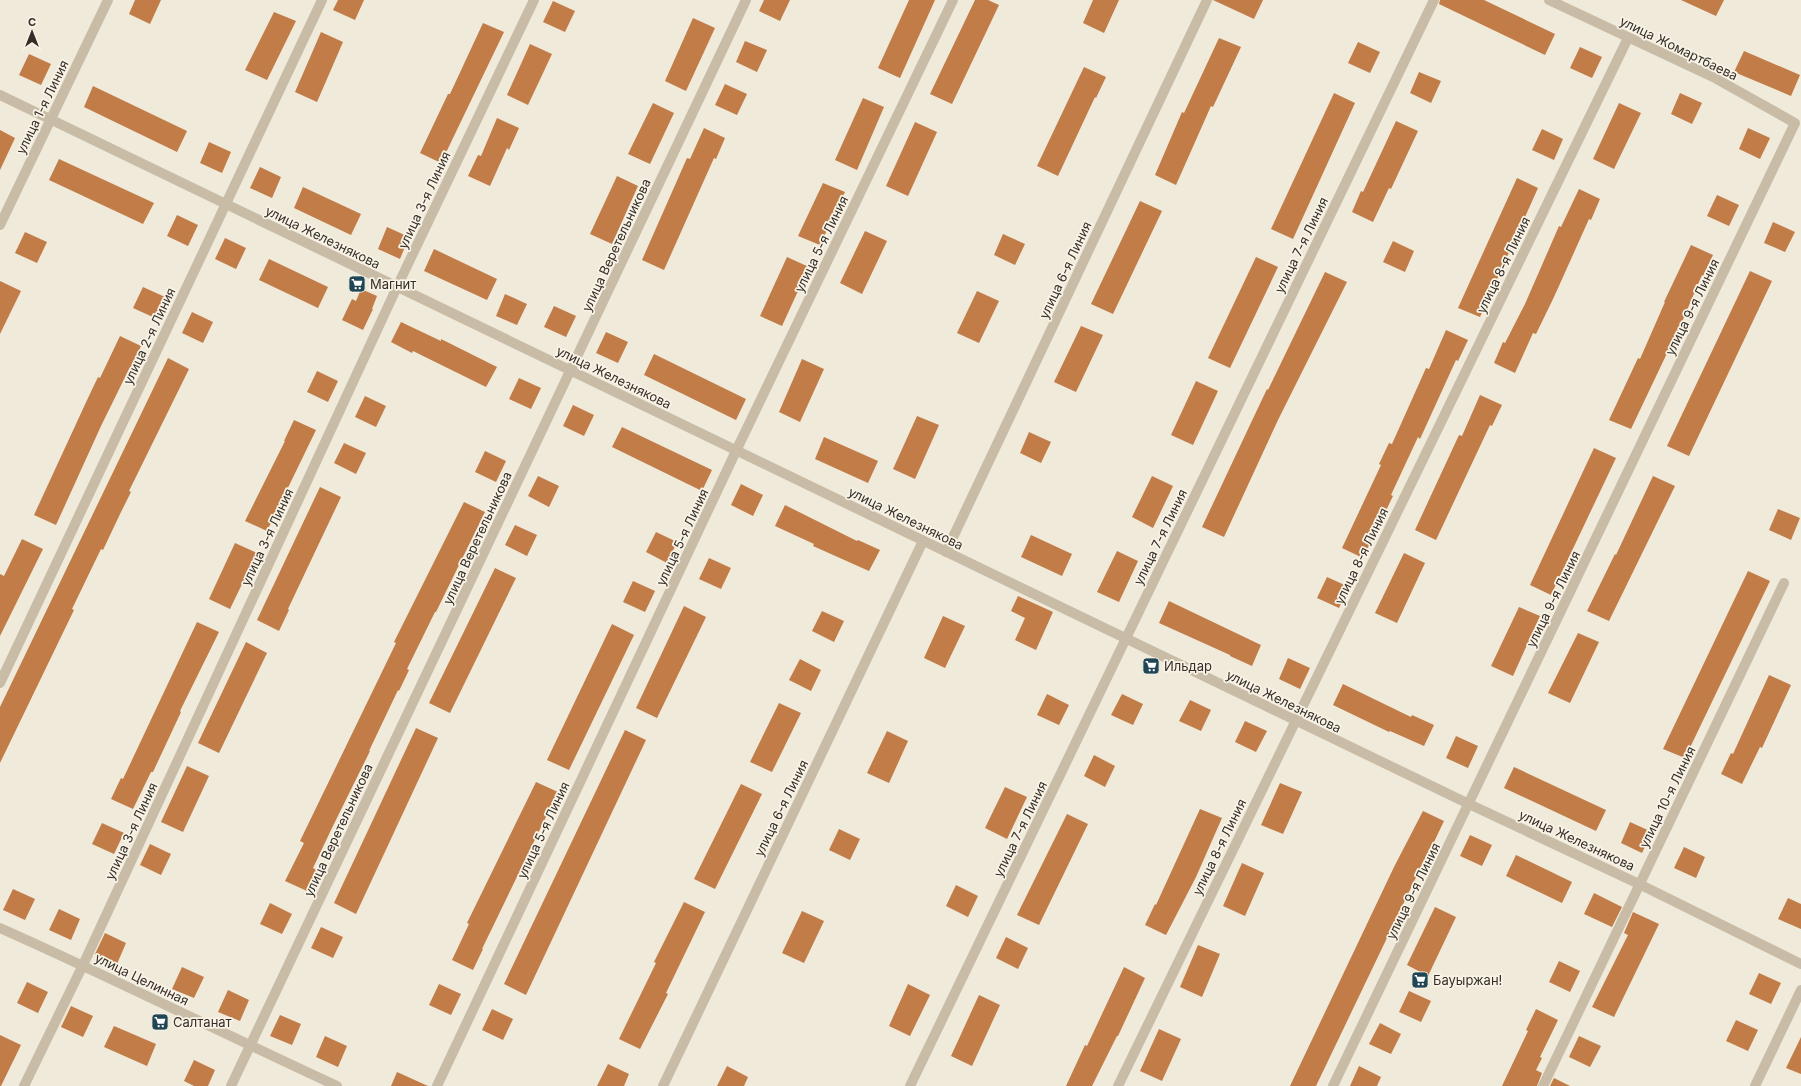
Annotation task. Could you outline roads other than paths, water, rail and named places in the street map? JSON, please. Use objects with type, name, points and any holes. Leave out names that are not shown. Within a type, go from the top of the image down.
[{"type":"street","name":"улица 1-я Линия","points":[[0,225],[108,0]]},
{"type":"street","name":"улица 2-я Линия","points":[[0,683],[322,0]]},
{"type":"street","name":"улица 3-я Линия","points":[[24,1086],[83,965],[397,287],[534,0]]},
{"type":"street","name":"улица Веретельникова","points":[[231,1086],[746,0]]},
{"type":"street","name":"улица 5-я Линия","points":[[437,1086],[736,451],[953,0]]},
{"type":"street","name":"улица 6-я Линия","points":[[946,552],[1207,0]]},
{"type":"street","name":"улица 7-я Линия","points":[[910,1086],[1434,0]]},
{"type":"street","name":"улица Жомартбаева","points":[[1549,0],[1713,78],[1794,123]]},
{"type":"street","name":"улица 8-я Линия","points":[[1118,1086],[1628,38]]},
{"type":"street","name":"улица Железнякова","points":[[0,96],[1469,804],[1639,884],[1801,964]]},
{"type":"street","name":"улица 9-я Линия","points":[[1333,1086],[1794,123]]},
{"type":"street","name":"улица 6-я Линия","points":[[663,1086],[923,541]]},
{"type":"street","name":"улица 10-я Линия","points":[[1542,1086],[1784,584]]},
{"type":"street","name":"улица Целинная","points":[[0,928],[83,965],[250,1046],[337,1086]]},
{"type":"street","points":[[1755,1086],[1801,990]]},
{"type":"place","name":"Магнит","points":[[357,284]]},
{"type":"place","name":"Ильдар","points":[[1151,666]]},
{"type":"place","name":"Бауыржан!","points":[[1420,980]]},
{"type":"place","name":"Салтанат","points":[[160,1022]]}]
